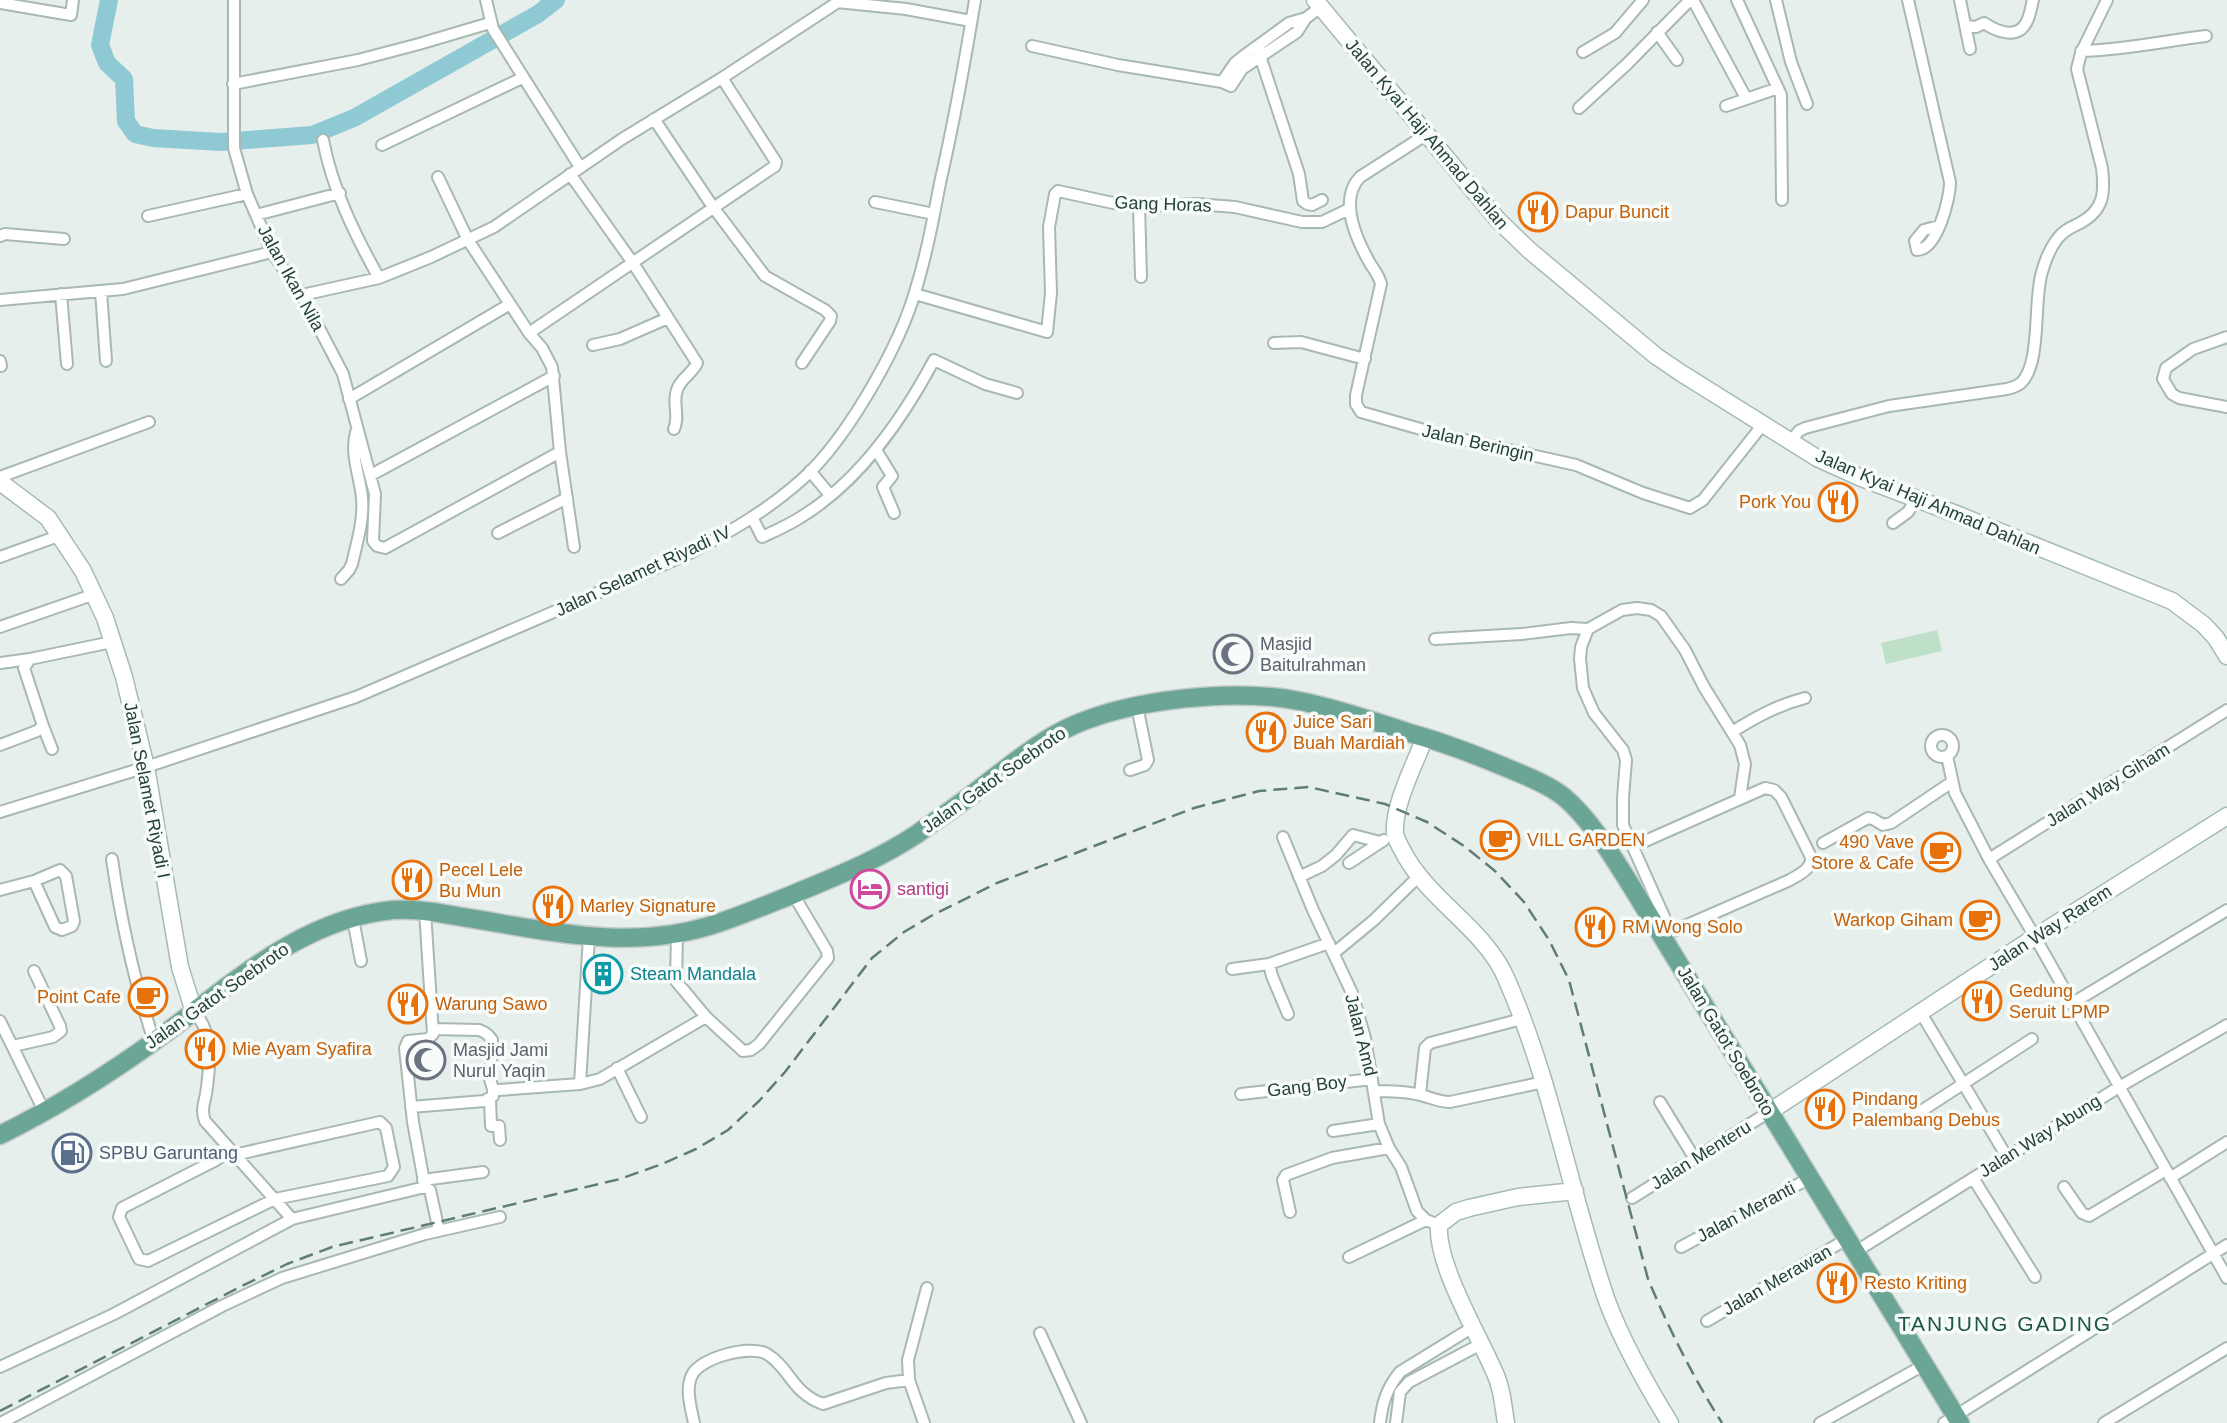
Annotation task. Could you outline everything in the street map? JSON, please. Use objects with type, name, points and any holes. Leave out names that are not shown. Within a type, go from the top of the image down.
[{"type":"main road","name":"Jalan Kyai Haji Ahmad Dahlan","points":[[1318,3],[1481,202],[1530,250],[1656,356],[1838,468],[2172,601],[2204,625],[2227,656]]},
{"type":"main road","name":"Jalan Selamet Riyadi I","points":[[0,482],[48,518],[61,535],[95,594],[124,677],[146,767],[180,967],[194,1012]]},
{"type":"main road","name":"Jalan Gatot Soebroto","points":[[0,1135],[46,1113],[84,1089],[278,950],[352,919],[395,910],[425,911],[561,935],[621,939],[677,934],[752,911],[858,869],[961,803],[1013,762],[1053,736],[1096,716],[1137,706],[1237,695],[1299,701],[1425,737],[1528,777],[1564,798],[1587,821],[1666,934],[1769,1112],[1924,1365],[1953,1421]]},
{"type":"main road","points":[[1425,737],[1398,809],[1395,834],[1419,876],[1493,956],[1505,975],[1544,1082],[1585,1232],[1616,1322],[1643,1378],[1670,1423]]},
{"type":"main road","name":"Jalan Way Rarem","points":[[1769,1112],[2035,937],[2227,816]]},
{"type":"main road","points":[[1506,1423],[1500,1388],[1432,1223],[1469,1208],[1518,1197],[1574,1191]]},
{"type":"street","points":[[0,3],[26,4],[71,15],[73,0]]},
{"type":"street","name":"Jalan Ikan Nila","points":[[234,0],[234,148],[247,194],[272,252],[302,295],[343,374],[356,429],[371,475],[375,504],[373,539],[381,548],[385,548],[560,452]]},
{"type":"street","points":[[486,0],[493,30],[575,171],[697,363],[676,393],[678,416],[674,429]]},
{"type":"street","name":"Jalan Selamet Riyadi IV","points":[[0,812],[356,697],[676,559],[736,528],[774,503],[810,471],[840,437],[886,360],[915,294],[954,121],[975,0]]},
{"type":"street","points":[[1583,52],[1615,33],[1643,0]]},
{"type":"street","points":[[1579,108],[1692,0],[1745,98]]},
{"type":"street","points":[[1737,0],[1778,88],[1782,103],[1782,200]]},
{"type":"street","points":[[1776,0],[1791,62],[1807,104]]},
{"type":"street","points":[[1908,0],[1950,182],[1949,196],[1939,226]]},
{"type":"street","points":[[1960,0],[1970,49]]},
{"type":"street","points":[[1966,26],[1976,27],[1984,23],[2001,33],[2017,32],[2026,24],[2033,0]]},
{"type":"street","points":[[1791,441],[1805,428],[1889,406],[1997,392],[2021,383],[2032,359],[2040,277],[2045,263],[2058,238],[2070,227],[2096,212],[2102,199],[2102,168],[2077,69],[2081,51],[2107,0]]},
{"type":"street","points":[[302,295],[379,278],[468,240],[515,214],[654,119],[839,1],[906,9],[971,21]]},
{"type":"street","points":[[1032,46],[1118,65],[1222,82],[1231,86],[1242,69],[1260,51],[1297,32],[1318,3]]},
{"type":"street","points":[[233,84],[493,30]]},
{"type":"street","points":[[1657,32],[1677,60]]},
{"type":"street","points":[[2081,51],[2109,50],[2206,36]]},
{"type":"street","points":[[1260,51],[1299,174],[1303,201],[1311,205],[1322,200]]},
{"type":"street","points":[[382,145],[522,78]]},
{"type":"street","points":[[529,333],[773,168],[776,164],[722,78]]},
{"type":"street","points":[[1726,106],[1778,88]]},
{"type":"street","points":[[654,119],[713,207],[765,276],[831,316],[802,363]]},
{"type":"street","points":[[1349,209],[1352,190],[1357,180],[1427,134]]},
{"type":"street","points":[[323,139],[326,156],[358,240],[379,278]]},
{"type":"street","points":[[438,177],[468,240],[548,358],[554,376],[560,452],[574,547]]},
{"type":"street","name":"Gang Horas","points":[[915,294],[1047,332],[1051,293],[1049,227],[1056,192],[1063,191],[1113,204],[1235,207],[1309,222],[1331,219],[1349,209]]},
{"type":"street","points":[[256,215],[340,193]]},
{"type":"street","points":[[148,216],[247,194]]},
{"type":"street","points":[[875,202],[934,214]]},
{"type":"street","points":[[1139,205],[1141,277]]},
{"type":"street","name":"Jalan Beringin","points":[[1349,209],[1361,244],[1381,284],[1358,383],[1356,404],[1361,412],[1438,434],[1576,466],[1689,508],[1703,500],[1765,424]]},
{"type":"street","points":[[0,236],[5,234],[64,239]]},
{"type":"street","points":[[0,300],[135,286],[272,252]]},
{"type":"street","points":[[101,291],[106,361]]},
{"type":"street","points":[[61,294],[67,364]]},
{"type":"street","points":[[349,399],[510,304]]},
{"type":"street","points":[[593,345],[620,339],[668,318]]},
{"type":"street","points":[[2227,337],[2193,349],[2166,368],[2163,379],[2172,394],[2179,398],[2227,407]]},
{"type":"street","points":[[1274,343],[1301,342],[1365,359]]},
{"type":"street","points":[[752,517],[762,537],[802,517],[830,495],[876,450],[915,397],[934,360],[985,384],[1017,393]]},
{"type":"street","points":[[371,475],[554,376]]},
{"type":"street","points":[[0,477],[149,422]]},
{"type":"street","points":[[341,579],[352,564],[362,514],[354,452],[356,429]]},
{"type":"street","points":[[876,450],[892,476],[883,487],[894,513]]},
{"type":"street","points":[[810,471],[830,495]]},
{"type":"street","points":[[498,533],[567,498]]},
{"type":"street","points":[[1893,523],[1908,512],[1916,499]]},
{"type":"street","points":[[0,557],[61,535]]},
{"type":"street","points":[[0,627],[95,594]]},
{"type":"street","points":[[1435,639],[1571,628],[1588,629],[1622,610],[1651,610],[1661,616],[1685,650],[1740,745],[1745,764],[1740,798]]},
{"type":"street","points":[[1588,629],[1581,647],[1583,688],[1591,706],[1618,742],[1626,760],[1623,825],[1634,846],[1666,934],[1790,880],[1808,869],[1811,864],[1810,853],[1781,797],[1774,790],[1765,788],[1634,846]]},
{"type":"street","points":[[0,663],[112,642]]},
{"type":"street","points":[[30,659],[24,668],[52,749]]},
{"type":"street","points":[[1732,732],[1761,713],[1805,698]]},
{"type":"street","points":[[1130,770],[1145,765],[1148,760],[1137,706]]},
{"type":"street","name":"Jalan Way Giham","points":[[1989,859],[2227,710]]},
{"type":"street","points":[[0,745],[44,726]]},
{"type":"street","points":[[1947,756],[1952,782],[1964,812],[1989,859],[2227,1278]]},
{"type":"street","points":[[1823,842],[1868,818],[1883,825],[1891,823],[1952,782]]},
{"type":"street","points":[[1349,863],[1395,834]]},
{"type":"street","points":[[1300,877],[1336,855],[1353,835],[1380,842]]},
{"type":"street","name":"Jalan Amd","points":[[1283,837],[1352,993],[1365,1038],[1379,1124],[1401,1167],[1417,1211],[1432,1223]]},
{"type":"street","points":[[112,859],[124,933],[142,1006],[154,1041]]},
{"type":"street","points":[[0,890],[34,881],[60,870],[64,872],[74,921],[72,926],[62,930],[55,928],[34,881]]},
{"type":"street","points":[[1231,969],[1269,964],[1331,948],[1374,920],[1419,876]]},
{"type":"street","points":[[677,934],[676,981],[706,1017],[743,1051],[751,1050],[759,1044],[828,958],[827,951],[793,894]]},
{"type":"street","points":[[2071,1004],[2227,910]]},
{"type":"street","points":[[425,911],[434,1029],[428,1039],[412,1040],[405,1044],[411,1107],[424,1184],[434,1199],[439,1231]]},
{"type":"street","points":[[352,919],[361,961]]},
{"type":"street","points":[[580,1084],[589,937]]},
{"type":"street","points":[[1269,964],[1288,1014]]},
{"type":"street","points":[[13,1046],[53,1037],[61,1031],[34,971]]},
{"type":"street","points":[[194,1012],[207,1030],[209,1044],[202,1112],[211,1130],[292,1219]]},
{"type":"street","points":[[1921,1013],[2007,1157]]},
{"type":"street","points":[[411,1107],[478,1102],[499,1090],[580,1084],[600,1079],[706,1017]]},
{"type":"street","points":[[1420,1094],[1425,1048],[1430,1043],[1522,1019]]},
{"type":"street","points":[[0,1021],[46,1113]]},
{"type":"street","name":"Jalan Way Abung","points":[[1851,1245],[1973,1178],[2119,1087],[2227,1025]]},
{"type":"street","points":[[434,1029],[485,1031],[492,1040],[491,1126],[499,1126],[500,1140]]},
{"type":"street","points":[[1909,1119],[2032,1039]]},
{"type":"street","points":[[617,1068],[641,1117]]},
{"type":"street","name":"Gang Boy","points":[[1241,1094],[1373,1079]]},
{"type":"street","points":[[1374,1091],[1420,1094],[1432,1100],[1450,1102],[1544,1082]]},
{"type":"street","points":[[1660,1102],[1695,1159]]},
{"type":"street","name":"Jalan Menteru","points":[[1632,1198],[1769,1112]]},
{"type":"street","points":[[377,1122],[384,1124],[394,1167],[390,1175],[275,1199],[148,1261],[137,1257],[119,1217],[122,1208],[232,1153],[377,1122]]},
{"type":"street","points":[[1333,1131],[1379,1124]]},
{"type":"street","points":[[2064,1187],[2082,1213],[2089,1216],[2227,1143]]},
{"type":"street","points":[[1290,1212],[1283,1180],[1286,1175],[1332,1158],[1389,1147]]},
{"type":"street","points":[[0,1367],[114,1314],[292,1219],[424,1184],[483,1172]]},
{"type":"street","name":"Jalan Meranti","points":[[1681,1247],[1810,1178]]},
{"type":"street","points":[[1973,1178],[2035,1277]]},
{"type":"street","points":[[1,1423],[222,1306],[282,1278],[366,1251],[500,1217]]},
{"type":"street","points":[[1349,1257],[1432,1223]]},
{"type":"street","points":[[1953,1421],[2227,1244]]},
{"type":"street","name":"Jalan Merawan","points":[[1707,1321],[1851,1245]]},
{"type":"street","points":[[924,1423],[909,1380],[908,1360],[927,1288]]},
{"type":"street","points":[[1380,1423],[1382,1404],[1400,1372],[1473,1327]]},
{"type":"street","points":[[1040,1334],[1081,1423]]},
{"type":"street","points":[[1396,1423],[1400,1392],[1409,1382],[1481,1344]]},
{"type":"street","points":[[2104,1423],[2227,1348]]},
{"type":"street","points":[[694,1423],[688,1388],[693,1372],[716,1358],[738,1351],[756,1350],[766,1353],[799,1391],[813,1401],[823,1404],[886,1383],[909,1380]]},
{"type":"street","points":[[1820,1423],[1924,1365]]},
{"type":"street","points":[[1400,1372],[1409,1382]]},
{"type":"green space","points":[[1937,630],[1942,651],[1886,664],[1881,643]]},
{"type":"waterway","points":[[109,0],[100,45],[107,63],[124,79],[126,121],[135,134],[153,138],[221,142],[312,135],[354,118],[538,14],[556,0]]},
{"type":"railway","points":[[0,1411],[240,1287],[287,1264],[332,1247],[620,1179],[696,1149],[728,1130],[759,1101],[785,1072],[872,958],[904,932],[931,916],[997,883],[1194,808],[1259,791],[1309,787],[1385,804],[1427,822],[1464,846],[1495,871],[1524,902],[1549,940],[1569,980],[1648,1279],[1682,1352],[1722,1423]]},
{"type":"place","name":"Dapur Buncit","points":[[1538,212]]},
{"type":"place","name":"Pork You","points":[[1838,502]]},
{"type":"place","name":"Masjid Baitulrahman","points":[[1233,654]]},
{"type":"place","name":"Juice Sari Buah Mardiah","points":[[1266,732]]},
{"type":"place","name":"VILL GARDEN","points":[[1500,840]]},
{"type":"place","name":"490 Vave Store & Cafe","points":[[1941,852]]},
{"type":"place","name":"Pecel Lele Bu Mun","points":[[412,880]]},
{"type":"place","name":"santigi","points":[[870,889]]},
{"type":"place","name":"Marley Signature","points":[[553,906]]},
{"type":"place","name":"Warkop Giham","points":[[1980,920]]},
{"type":"place","name":"RM Wong Solo","points":[[1595,927]]},
{"type":"place","name":"Steam Mandala","points":[[603,974]]},
{"type":"place","name":"Point Cafe","points":[[148,997]]},
{"type":"place","name":"Gedung Seruit LPMP","points":[[1982,1001]]},
{"type":"place","name":"Warung Sawo","points":[[408,1004]]},
{"type":"place","name":"Mie Ayam Syafira","points":[[205,1049]]},
{"type":"place","name":"Masjid Jami Nurul Yaqin","points":[[426,1060]]},
{"type":"place","name":"Pindang Palembang Debus","points":[[1825,1109]]},
{"type":"place","name":"SPBU Garuntang","points":[[72,1153]]},
{"type":"place","name":"Resto Kriting","points":[[1837,1283]]},
{"type":"district","name":"TANJUNG GADING","points":[[2005,1324]]}]
